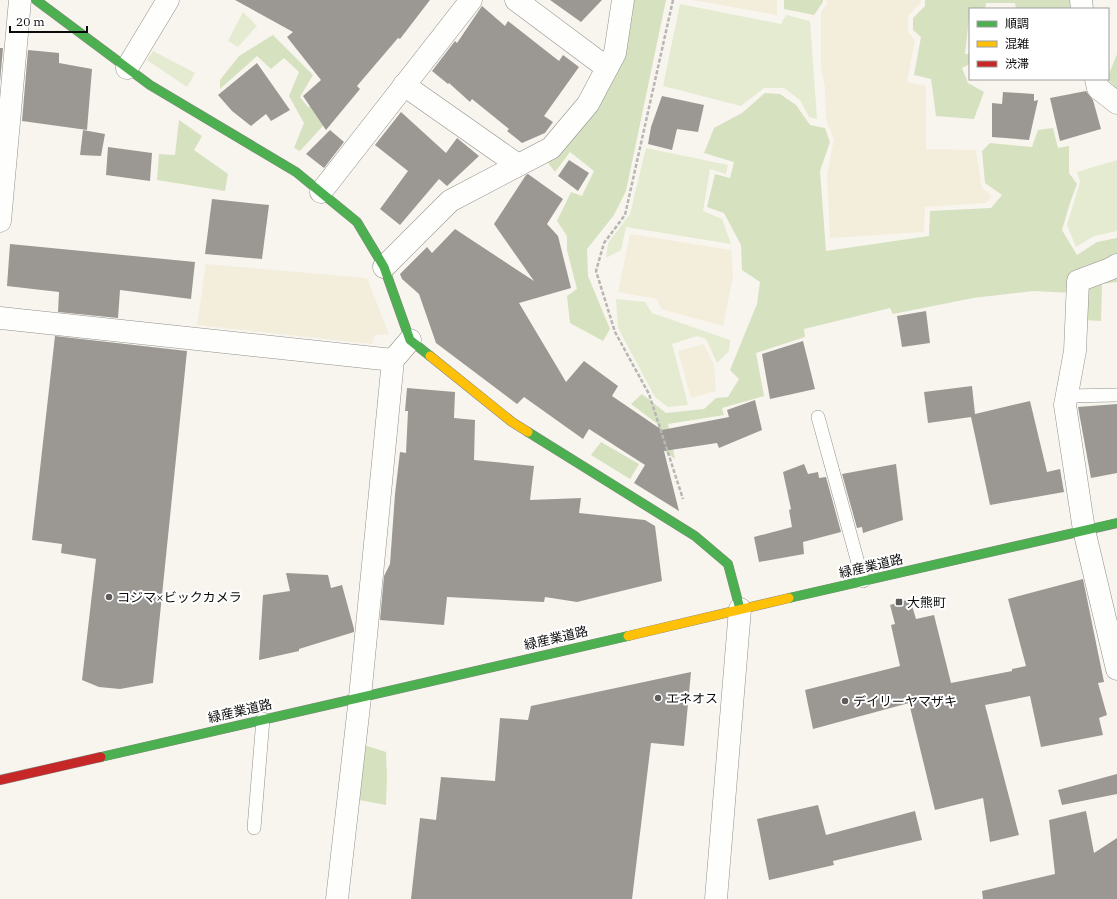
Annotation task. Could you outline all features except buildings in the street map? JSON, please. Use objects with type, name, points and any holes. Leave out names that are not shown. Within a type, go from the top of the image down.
[{"type":"main road","points":[[36,0],[150,84],[296,172],[357,222],[384,267],[410,340],[512,422],[695,536],[728,564],[740,609]]},
{"type":"main road","name":"緑産業道路","points":[[0,780],[1117,522]]},
{"type":"street","points":[[0,221],[20,0]]},
{"type":"street","points":[[127,68],[168,0]]},
{"type":"street","points":[[321,192],[471,0]]},
{"type":"street","points":[[516,0],[607,68]]},
{"type":"street","points":[[384,267],[450,201],[552,148],[588,104],[615,52],[623,0]]},
{"type":"street","points":[[1096,80],[1098,88],[1117,103]]},
{"type":"street","points":[[404,85],[518,165]]},
{"type":"street","points":[[1117,265],[1078,281],[1075,351],[1065,405],[1084,530],[1117,669]]},
{"type":"street","points":[[0,318],[393,360]]},
{"type":"street","points":[[337,899],[360,697],[393,360],[410,340]]},
{"type":"street","points":[[716,899],[740,609]]},
{"type":"lane","points":[[1067,396],[1117,395]]},
{"type":"lane","points":[[818,417],[863,581]]},
{"type":"lane","points":[[254,828],[263,719]]},
{"type":"path","points":[[673,0],[625,215],[604,243],[596,271],[615,332],[649,394],[695,536]]},
{"type":"shaded area","points":[[693,0],[777,0],[777,15]]},
{"type":"shaded area","points":[[826,0],[921,0],[921,2],[908,16],[908,32],[915,40],[907,82],[926,86],[926,149],[976,150],[982,188],[992,196],[986,203],[925,207],[924,232],[830,238],[827,174],[834,139],[826,120],[825,88],[821,67],[821,12],[827,4]]},
{"type":"shaded area","points":[[630,234],[731,250],[733,276],[723,326],[661,309],[657,299],[618,292]]},
{"type":"shaded area","points":[[206,264],[367,278],[389,334],[375,335],[372,344],[197,325]]},
{"type":"shaded area","points":[[704,344],[714,365],[716,391],[691,398],[678,351]]},
{"type":"green space","points":[[628,0],[666,0],[626,191],[614,215],[587,249],[588,276],[610,329],[603,341],[570,323],[567,296],[577,289],[567,250],[567,236],[557,221],[571,192],[582,196],[594,171],[570,152],[555,172],[546,160],[556,150]]},
{"type":"green space","points":[[784,0],[823,0],[823,2],[814,15],[784,9]]},
{"type":"green space","points":[[925,0],[1076,0],[1077,8],[1016,8],[1015,3],[986,3],[985,8],[969,8],[965,54],[969,54],[969,64],[962,68],[968,83],[984,92],[974,119],[936,116],[931,79],[914,75],[921,37],[913,30],[913,18],[925,6]]},
{"type":"green space","points":[[680,4],[781,24],[786,15],[810,21],[817,119],[809,117],[800,100],[784,88],[764,88],[741,106],[663,86]]},
{"type":"green space","points":[[243,12],[257,26],[238,47],[228,41]]},
{"type":"green space","points":[[273,35],[313,75],[300,97],[308,107],[320,101],[333,115],[300,151],[294,148],[304,123],[289,96],[299,72],[284,58],[271,69],[257,56],[220,89],[220,80],[239,56]]},
{"type":"green space","points":[[153,51],[195,73],[187,87],[147,60]]},
{"type":"green space","points":[[1117,54],[1117,88],[1108,80]]},
{"type":"green space","points":[[765,93],[780,94],[796,105],[810,125],[825,128],[830,142],[820,171],[826,251],[929,236],[930,211],[991,208],[1002,195],[985,183],[982,151],[990,143],[1032,147],[1038,130],[1053,128],[1058,148],[1069,146],[1069,173],[1077,184],[1062,230],[1077,255],[1097,242],[1117,238],[1117,258],[1073,293],[1034,291],[973,298],[893,314],[890,308],[804,329],[805,337],[756,353],[764,396],[722,408],[724,415],[668,424],[675,459],[654,443],[646,449],[659,425],[631,404],[642,394],[666,413],[704,409],[716,398],[728,397],[739,379],[730,370],[757,304],[760,282],[742,270],[741,245],[724,213],[707,207],[715,174],[730,178],[734,162],[704,153],[714,128],[742,113]]},
{"type":"green space","points":[[179,120],[202,136],[194,150],[228,174],[225,191],[157,180],[159,154],[175,155]]},
{"type":"green space","points":[[646,148],[728,165],[726,174],[710,169],[703,211],[722,219],[731,244],[626,227],[621,250],[606,258],[608,243],[630,214]]},
{"type":"green space","points":[[1117,160],[1117,231],[1094,236],[1076,247],[1067,225],[1080,182],[1077,172]]},
{"type":"green space","points":[[1117,269],[1117,282],[1102,284],[1101,321],[1083,320],[1084,284]]},
{"type":"green space","points":[[616,299],[645,302],[652,313],[730,340],[729,351],[717,363],[706,339],[697,336],[672,344],[688,405],[668,407],[655,397],[618,328]]},
{"type":"green space","points":[[601,442],[639,464],[630,479],[591,455]]},
{"type":"green space","points":[[364,745],[386,752],[386,805],[359,800]]},
{"type":"traffic: fast","points":[[36,0],[150,85],[296,172],[357,222],[384,267],[410,340],[430,356]]},
{"type":"traffic: fast","points":[[528,432],[695,536],[728,564],[740,609]]},
{"type":"traffic: fast","points":[[789,598],[1117,523]]},
{"type":"traffic: fast","points":[[101,757],[628,636]]},
{"type":"traffic: slow","points":[[430,356],[512,422],[528,432]]},
{"type":"traffic: slow","points":[[628,636],[789,598]]},
{"type":"traffic: jam","points":[[0,780],[101,757]]},
{"type":"place","name":"コジマ×ビックカメラ","points":[[109,597]]},
{"type":"place","name":"大熊町","points":[[899,602]]},
{"type":"place","name":"エネオス","points":[[658,698]]},
{"type":"place","name":"デイリーヤマザキ","points":[[845,701]]}]
